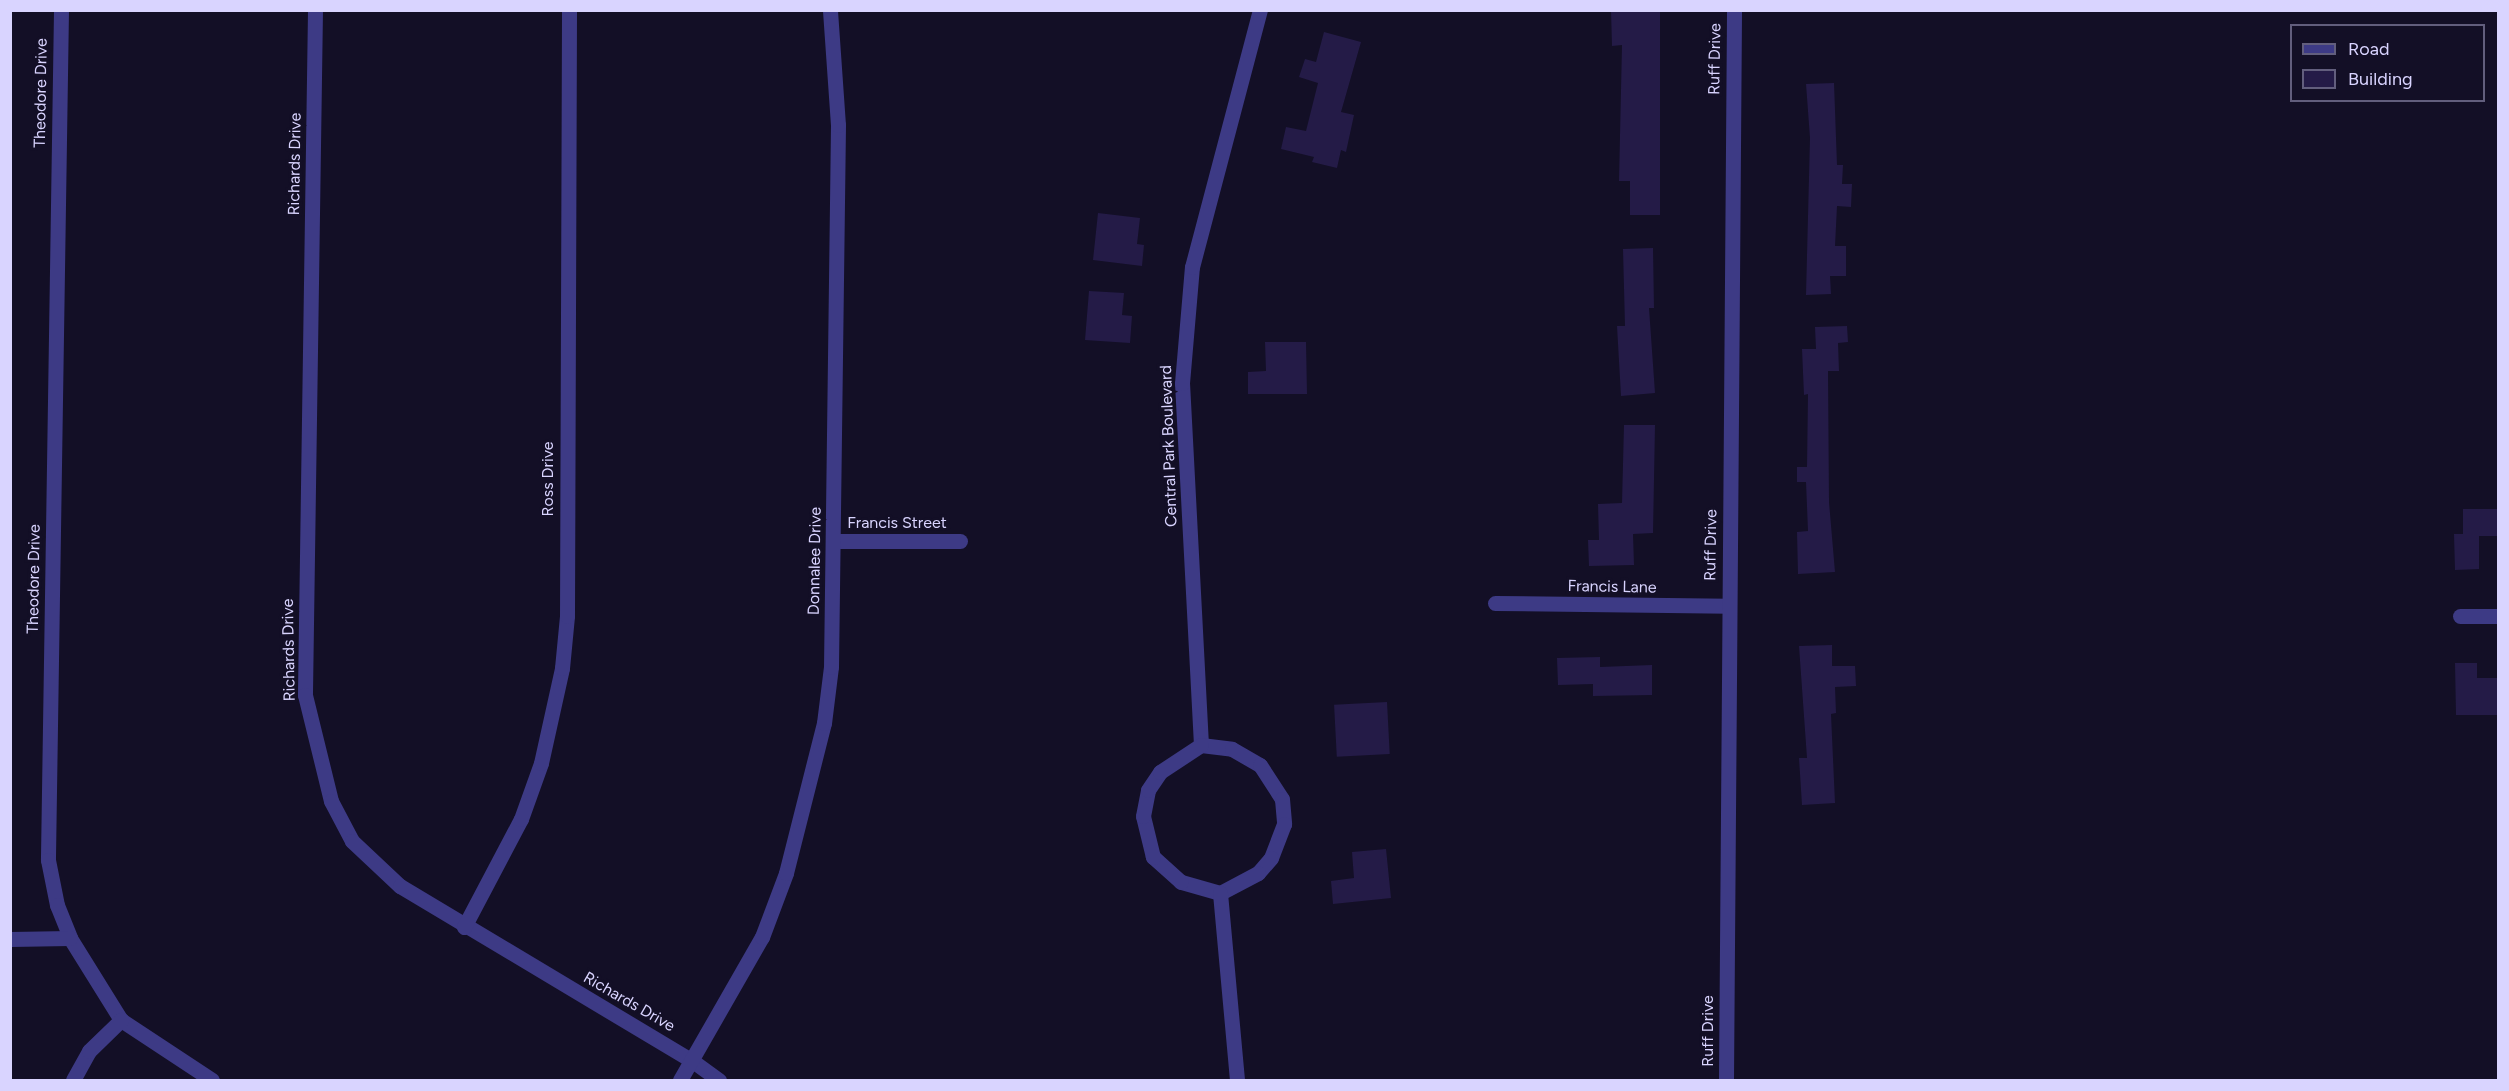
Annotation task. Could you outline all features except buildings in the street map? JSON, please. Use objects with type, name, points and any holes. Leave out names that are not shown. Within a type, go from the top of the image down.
[{"type":"street","name":"Theodore Drive","points":[[61,10],[48,860],[57,905],[70,938],[121,1020],[212,1080]]},
{"type":"street","name":"Richards Drive","points":[[315,10],[305,695],[331,801],[352,841],[400,886],[464,927],[694,1062],[719,1080]]},
{"type":"street","name":"Ross Drive","points":[[464,927],[521,819],[541,763],[562,668],[567,616],[569,10]]},
{"type":"street","name":"Donnalee Drive","points":[[680,1080],[694,1062],[762,937],[786,873],[811,787],[831,668],[838,125],[830,10]]},
{"type":"street","name":"Central Park Boulevard","points":[[1201,745],[1182,383],[1192,267],[1260,10]]},
{"type":"street","name":"Ruff Drive","points":[[1726,1080],[1734,10]]},
{"type":"street","name":"Francis Street","points":[[834,541],[960,541]]},
{"type":"street","name":"Francis Lane","points":[[1495,603],[1728,606]]},
{"type":"street","points":[[2460,616],[2499,616]]},
{"type":"street","points":[[1201,745],[1232,749],[1260,765],[1282,799],[1284,824],[1271,858],[1258,873],[1220,893],[1181,882],[1153,857],[1143,816],[1148,790],[1160,772],[1201,745]]},
{"type":"street","points":[[1220,893],[1237,1080]]},
{"type":"street","points":[[10,939],[70,938]]},
{"type":"street","points":[[73,1080],[89,1051],[121,1020]]}]
